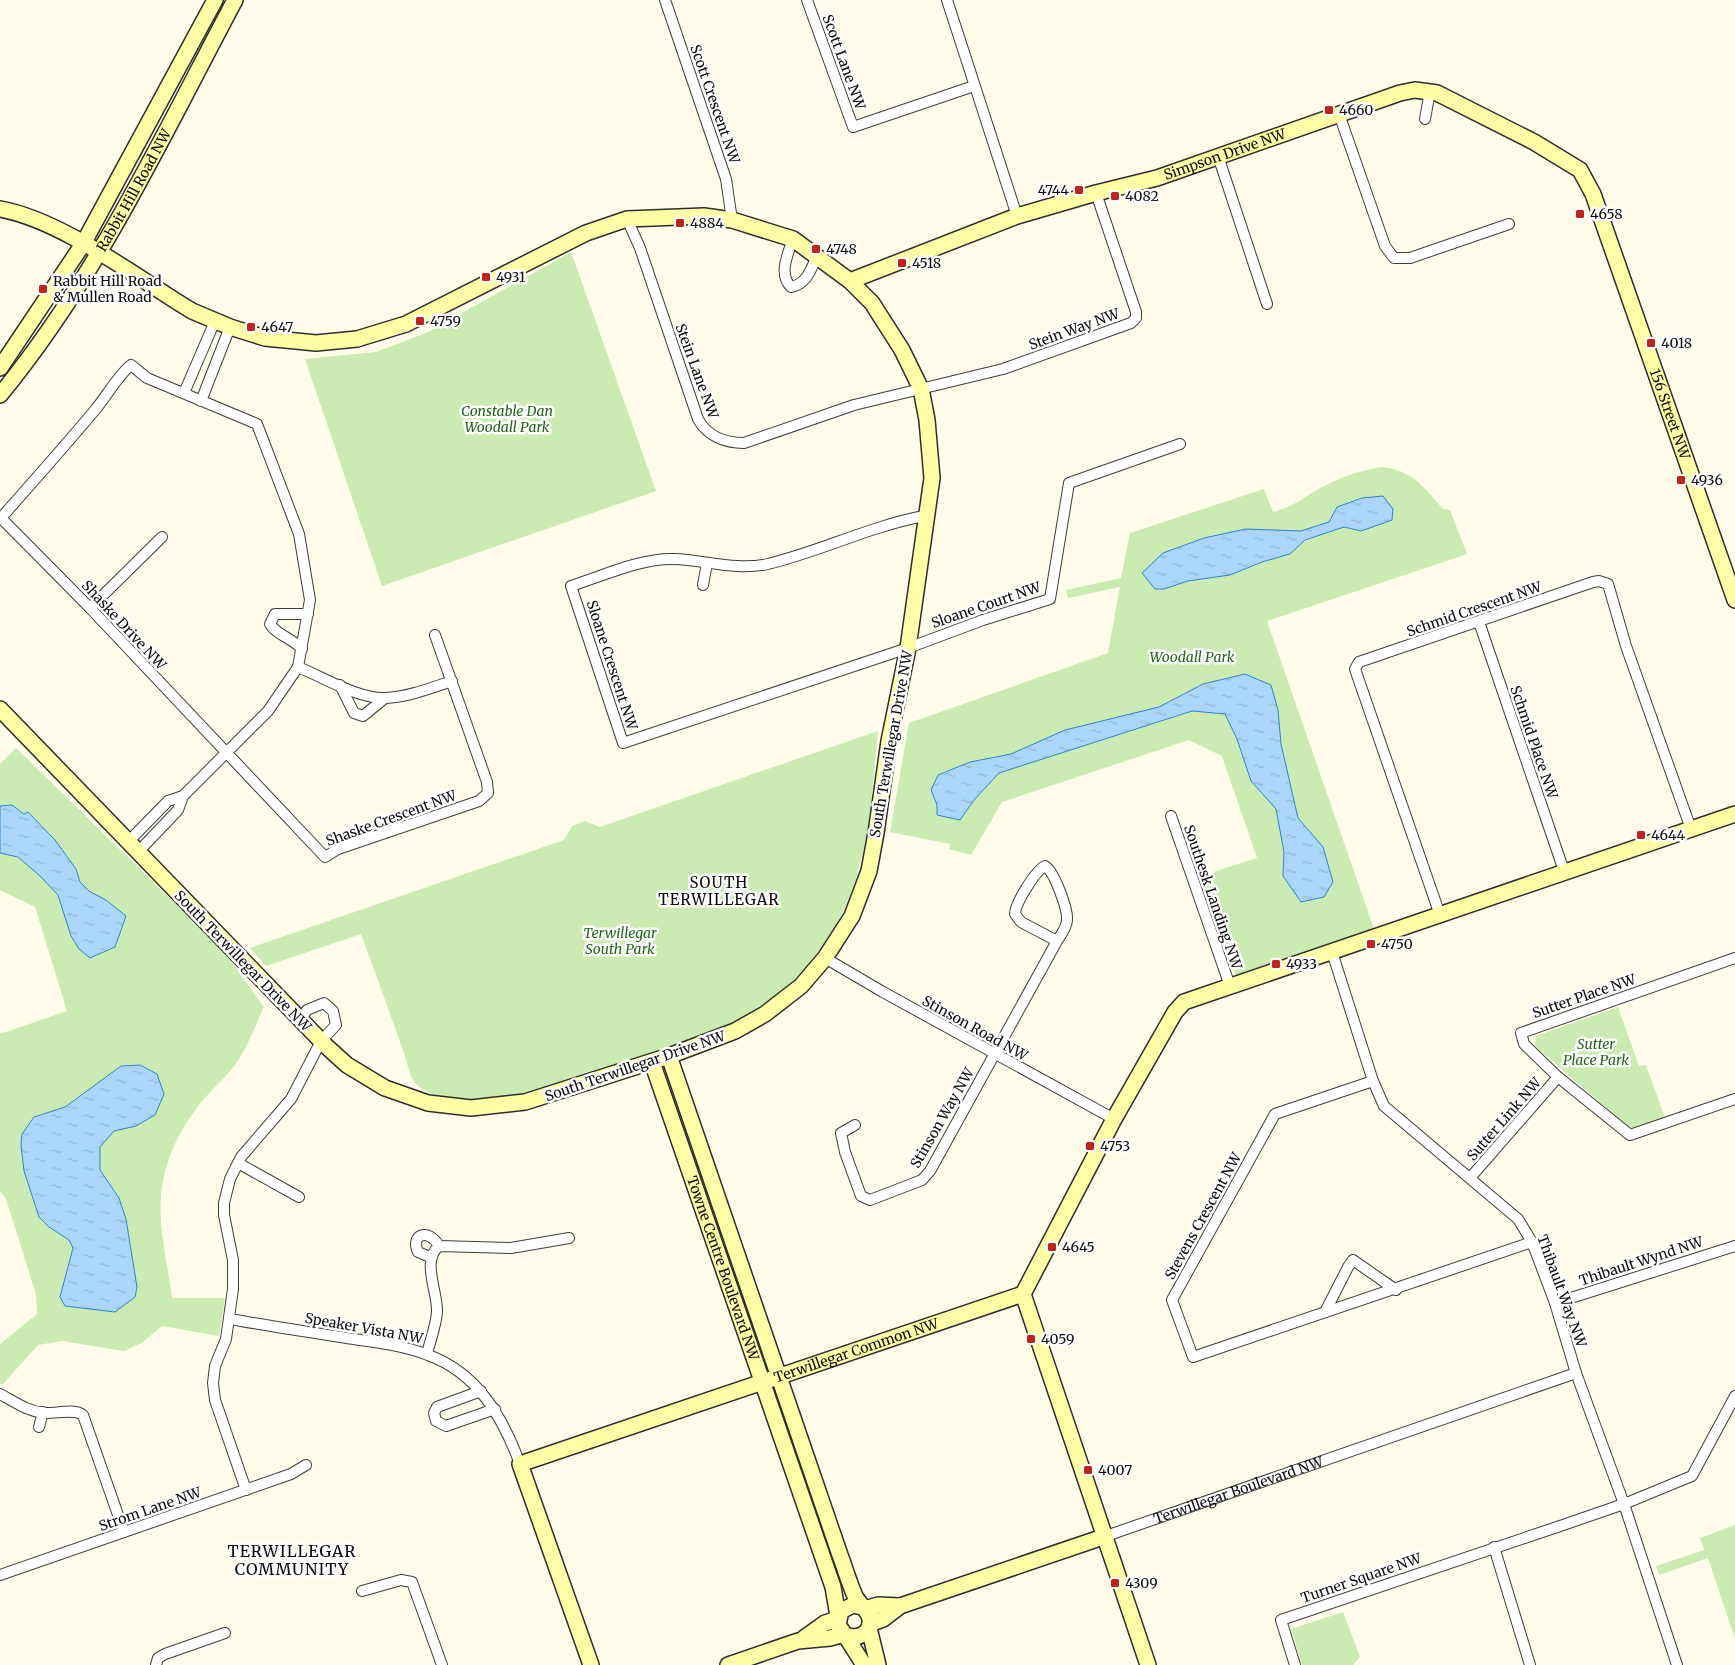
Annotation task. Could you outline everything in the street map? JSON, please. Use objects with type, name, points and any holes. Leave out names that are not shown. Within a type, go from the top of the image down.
[{"type":"street","name":"Rabbit Hill Road NW","points":[[0,368],[84,244],[215,0]]},
{"type":"street","name":"Rabbit Hill Road NW","points":[[0,395],[31,356],[99,254],[235,0]]},
{"type":"street","name":"Scott Crescent NW","points":[[665,0],[726,179],[732,220]]},
{"type":"street","name":"Scott Lane NW","points":[[807,0],[853,127],[974,86]]},
{"type":"street","points":[[947,0],[1017,216]]},
{"type":"street","name":"Simpson Drive NW","points":[[850,280],[1017,216],[1096,193],[1157,178],[1400,93],[1415,90],[1430,91],[1443,95],[1534,142],[1583,173]]},
{"type":"street","points":[[1425,119],[1430,91]]},
{"type":"street","points":[[1339,114],[1385,246],[1394,258],[1410,258],[1508,224]]},
{"type":"street","points":[[1218,156],[1267,304]]},
{"type":"street","name":"156 Street NW","points":[[1583,173],[1593,194],[1735,600]]},
{"type":"street","name":"Stein Way NW","points":[[921,389],[1003,369],[1131,323],[1136,318],[1136,312],[1096,193]]},
{"type":"street","name":"South Terwillegar Drive NW","points":[[0,209],[41,221],[84,244],[192,311],[230,327],[265,338],[302,343],[329,343],[372,336],[416,320],[586,233],[627,219],[704,216],[732,220],[793,239],[850,280],[872,303],[902,350],[921,389],[927,420],[932,478],[924,516],[908,648],[889,741],[869,871],[852,916],[825,958],[801,986],[764,1014],[735,1031],[652,1062],[525,1102],[471,1108],[428,1103],[385,1088],[348,1065],[300,1020],[0,709]]},
{"type":"street","name":"Stein Lane NW","points":[[627,219],[640,248],[698,419],[709,434],[735,443],[744,443],[854,405],[921,389]]},
{"type":"street","points":[[793,239],[784,270],[787,282],[791,287],[797,286],[808,277],[817,256]]},
{"type":"street","points":[[184,393],[215,321]]},
{"type":"street","points":[[201,400],[230,327]]},
{"type":"street","name":"Shaske Drive NW","points":[[133,847],[178,810],[182,796],[226,753],[268,710],[298,667],[310,600],[299,534],[257,424],[147,378],[131,365],[123,371],[102,401],[0,518],[90,608],[226,753]]},
{"type":"street","name":"Sloane Court NW","points":[[908,648],[983,620],[1050,599],[1069,483],[1180,444]]},
{"type":"street","name":"Sloane Crescent NW","points":[[908,648],[623,743],[571,586],[652,561],[674,559],[729,566],[767,564],[900,520],[924,516]]},
{"type":"street","points":[[90,608],[162,537]]},
{"type":"street","points":[[703,585],[706,563]]},
{"type":"street","name":"Schmid Crescent NW","points":[[1440,916],[1355,670],[1359,662],[1594,582],[1600,581],[1608,584],[1626,646],[1691,829]]},
{"type":"street","points":[[302,649],[294,640],[276,632],[270,624],[275,614],[281,612],[308,614]]},
{"type":"street","name":"Schmid Place NW","points":[[1479,622],[1564,871]]},
{"type":"street","name":"Shaske Crescent NW","points":[[226,753],[325,857],[338,849],[479,802],[488,793],[487,782],[435,635]]},
{"type":"street","points":[[298,667],[366,696],[385,698],[414,693],[452,681]]},
{"type":"street","points":[[340,685],[354,713],[364,716],[385,698]]},
{"type":"street","points":[[1148,1665],[1023,1294],[1114,1119],[1178,1007],[1187,1000],[1440,916],[1564,871],[1735,814]]},
{"type":"street","name":"Southesk Landing NW","points":[[1171,816],[1230,986]]},
{"type":"street","name":"Stinson Way NW","points":[[855,1125],[841,1133],[845,1152],[861,1196],[870,1200],[922,1180],[930,1170],[1066,925],[1066,912],[1052,873],[1044,866],[1037,873],[1016,906],[1015,914],[1021,922],[1057,941]]},
{"type":"street","name":"Thibault Way NW","points":[[1332,952],[1384,1106],[1518,1219],[1532,1242],[1555,1303],[1576,1373],[1624,1504],[1677,1665]]},
{"type":"street","name":"Stinson Road NW","points":[[825,958],[1114,1119]]},
{"type":"street","name":"Sutter Place NW","points":[[1735,958],[1521,1033],[1524,1044],[1558,1077],[1630,1135],[1735,1099]]},
{"type":"street","points":[[246,1490],[215,1400],[212,1384],[215,1366],[226,1339],[230,1319],[233,1260],[224,1215],[224,1203],[230,1179],[238,1163],[292,1099],[321,1041],[336,1025],[336,1016],[330,1006],[324,1003],[317,1004],[308,1010],[300,1020]]},
{"type":"street","name":"Towne Centre Boulevard NW","points":[[669,1056],[840,1555],[854,1592],[863,1608]]},
{"type":"street","name":"Towne Centre Boulevard NW","points":[[652,1062],[760,1381],[833,1587],[838,1617]]},
{"type":"street","name":"Sutter Link NW","points":[[1470,1178],[1558,1077]]},
{"type":"street","name":"Stevens Crescent NW","points":[[1374,1081],[1275,1114],[1172,1300],[1193,1357],[1396,1290],[1532,1242]]},
{"type":"street","points":[[238,1163],[299,1198]]},
{"type":"street","points":[[430,1257],[418,1252],[416,1243],[418,1238],[426,1234],[431,1235],[439,1246]]},
{"type":"street","points":[[439,1246],[512,1248],[557,1238],[569,1238]]},
{"type":"street","points":[[427,1354],[437,1312],[430,1257],[439,1246]]},
{"type":"street","name":"Thibault Wynd NW","points":[[1555,1303],[1735,1246]]},
{"type":"street","points":[[1326,1312],[1353,1260],[1396,1290]]},
{"type":"street","name":"Terwillegar Common NW","points":[[520,1464],[760,1381],[1023,1294]]},
{"type":"street","name":"Speaker Vista NW","points":[[230,1319],[379,1343],[427,1354],[458,1371],[480,1391],[495,1409],[520,1464]]},
{"type":"street","name":"Terwillegar Boulevard NW","points":[[869,1626],[883,1619],[900,1606],[1576,1373]]},
{"type":"street","points":[[480,1391],[437,1407],[434,1413],[436,1421],[446,1426],[495,1409]]},
{"type":"street","points":[[0,1394],[23,1407],[43,1412],[76,1412],[83,1415],[124,1532]]},
{"type":"street","points":[[1624,1504],[1692,1476],[1735,1396]]},
{"type":"street","points":[[38,1427],[43,1412]]},
{"type":"street","points":[[520,1464],[591,1665]]},
{"type":"street","name":"Strom Lane NW","points":[[0,1575],[291,1474],[306,1465]]},
{"type":"street","name":"Turner Square NW","points":[[1295,1665],[1281,1620],[1624,1504]]},
{"type":"street","points":[[1494,1547],[1530,1665]]},
{"type":"street","points":[[362,1592],[401,1580],[412,1582],[442,1665]]},
{"type":"street","name":"Terwillegar Boulevard NW","points":[[863,1608],[878,1605],[900,1606]]},
{"type":"street","points":[[798,1641],[825,1623],[838,1617],[848,1606],[863,1608],[870,1618],[869,1626],[878,1665]]},
{"type":"street","points":[[838,1617],[839,1629],[845,1635],[864,1665]]},
{"type":"street","points":[[728,1665],[798,1641],[845,1635],[859,1637],[869,1626]]},
{"type":"street","points":[[156,1665],[158,1658],[165,1654],[225,1633]]},
{"type":"green space","name":"Constable Dan Woodall Park","points":[[571,252],[656,491],[382,586],[305,359],[376,352],[426,333]]},
{"type":"green space","name":"Woodall Park","points":[[1381,467],[1401,472],[1416,480],[1443,509],[1450,510],[1467,554],[1267,621],[1374,929],[1236,975],[1201,876],[1257,858],[1222,756],[1189,740],[1002,802],[971,855],[949,849],[950,844],[890,832],[909,723],[1108,653],[1120,587],[1068,598],[1066,590],[1121,578],[1130,533],[1264,489],[1273,512],[1291,506],[1339,479]]},
{"type":"green space","name":"Terwillegar South Park","points":[[878,731],[872,793],[863,852],[855,881],[830,935],[811,961],[785,988],[754,1011],[732,1023],[642,1056],[581,1077],[521,1094],[490,1100],[462,1101],[436,1096],[416,1084],[412,1078],[361,934],[266,966],[250,948],[564,840],[572,826],[585,821],[600,827]]},
{"type":"green space","points":[[16,748],[223,950],[264,1007],[246,1047],[235,1064],[196,1109],[181,1132],[170,1156],[161,1195],[161,1221],[172,1298],[225,1298],[219,1336],[162,1326],[143,1342],[124,1351],[62,1341],[38,1345],[3,1384],[0,1384],[0,1344],[37,1314],[36,1294],[6,1199],[0,1191],[0,1034],[67,1011],[35,907],[0,890],[0,764]]},
{"type":"green space","name":"Sutter Place Park","points":[[1618,1007],[1639,1066],[1646,1065],[1665,1118],[1632,1130],[1535,1046],[1536,1036]]},
{"type":"green space","points":[[1735,1525],[1735,1639],[1708,1558],[1659,1575],[1656,1566],[1704,1550],[1700,1538]]},
{"type":"green space","points":[[1343,1612],[1360,1657],[1353,1665],[1302,1665],[1291,1629]]},
{"type":"water","points":[[1383,496],[1393,509],[1392,520],[1361,531],[1344,527],[1305,540],[1290,554],[1262,562],[1230,575],[1188,581],[1164,589],[1155,589],[1142,573],[1163,553],[1204,538],[1246,529],[1301,531],[1329,522],[1337,507],[1362,498]]},
{"type":"water","points":[[1245,674],[1271,685],[1278,710],[1281,744],[1298,818],[1323,847],[1333,882],[1324,897],[1301,902],[1283,876],[1284,852],[1276,809],[1251,781],[1237,739],[1225,714],[1192,711],[999,773],[974,800],[960,820],[937,815],[937,805],[931,790],[938,775],[970,762],[1011,754],[1065,730],[1159,707],[1203,684]]},
{"type":"water","points":[[12,805],[24,814],[28,812],[55,840],[76,869],[80,882],[89,891],[106,900],[126,916],[115,947],[90,958],[79,949],[71,936],[58,895],[18,857],[0,853],[0,806]]},
{"type":"water","points":[[140,1065],[157,1074],[164,1094],[155,1115],[136,1126],[114,1131],[100,1147],[100,1170],[119,1198],[126,1219],[137,1287],[135,1297],[115,1312],[65,1306],[60,1297],[73,1248],[69,1240],[49,1227],[39,1217],[24,1171],[21,1145],[22,1134],[34,1117],[65,1107],[121,1066]]},
{"type":"place","name":"4660","points":[[1329,110]]},
{"type":"place","name":"4744","points":[[1079,190]]},
{"type":"place","name":"4082","points":[[1115,196]]},
{"type":"place","name":"4658","points":[[1580,214]]},
{"type":"place","name":"4884","points":[[680,223]]},
{"type":"place","name":"4748","points":[[816,249]]},
{"type":"place","name":"4518","points":[[902,263]]},
{"type":"place","name":"4931","points":[[486,277]]},
{"type":"place","name":"Rabbit Hill Road & Mullen Road","points":[[43,289]]},
{"type":"place","name":"4759","points":[[420,321]]},
{"type":"place","name":"4647","points":[[251,327]]},
{"type":"place","name":"4018","points":[[1651,343]]},
{"type":"place","name":"4936","points":[[1681,480]]},
{"type":"place","name":"4644","points":[[1641,835]]},
{"type":"place","name":"4750","points":[[1371,944]]},
{"type":"place","name":"4933","points":[[1276,964]]},
{"type":"place","name":"4753","points":[[1090,1146]]},
{"type":"place","name":"4645","points":[[1052,1247]]},
{"type":"place","name":"4059","points":[[1031,1339]]},
{"type":"place","name":"4007","points":[[1088,1470]]},
{"type":"place","name":"4309","points":[[1115,1583]]},
{"type":"district","name":"SOUTH TERWILLEGAR","points":[[719,892]]},
{"type":"district","name":"TERWILLEGAR COMMUNITY","points":[[292,1560]]}]
